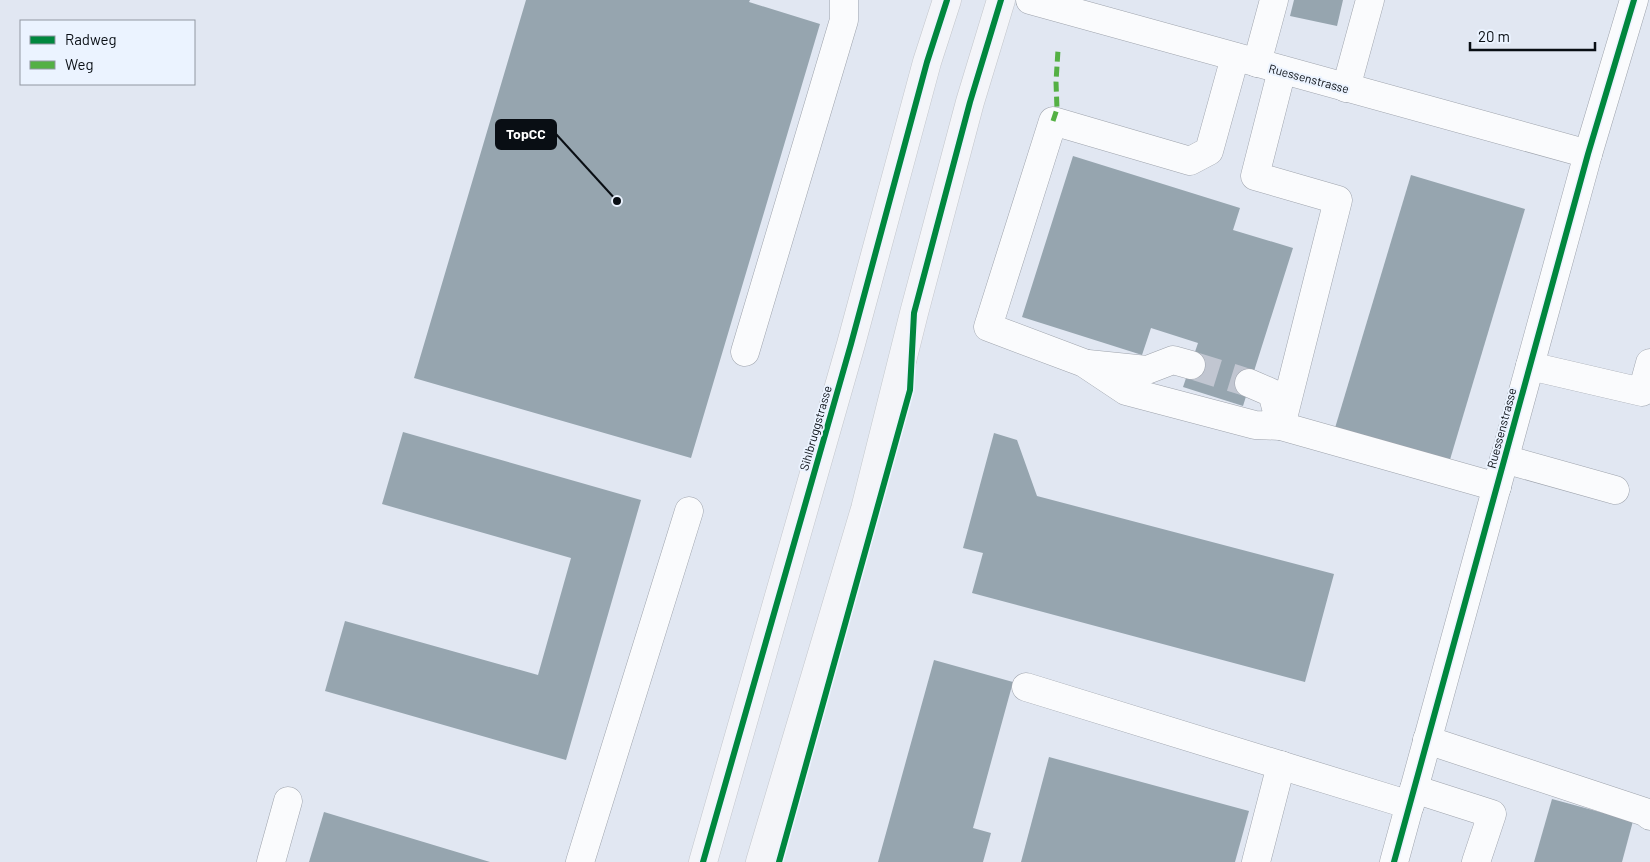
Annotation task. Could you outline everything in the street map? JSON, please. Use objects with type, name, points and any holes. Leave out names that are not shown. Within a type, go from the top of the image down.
[{"type":"main road","name":"Sihlbruggstrasse","points":[[703,862],[851,344],[926,62],[947,0]]},
{"type":"main road","points":[[760,862],[865,509],[914,312],[962,131],[1001,0]]},
{"type":"street","points":[[745,352],[844,20],[844,0]]},
{"type":"street","name":"Ruessenstrasse","points":[[1030,0],[1588,154]]},
{"type":"street","points":[[1274,0],[1258,64],[1254,176],[1338,200],[1281,426]]},
{"type":"street","points":[[1346,88],[1370,0]]},
{"type":"street","name":"Ruessenstrasse","points":[[1394,862],[1588,154],[1634,0]]},
{"type":"street","points":[[1258,64],[1209,151],[1190,161],[1053,121],[988,327],[1084,363],[1126,391],[1255,425],[1281,426],[1497,487]]},
{"type":"street","points":[[1084,363],[1147,370],[1174,360],[1191,365]]},
{"type":"street","points":[[1530,366],[1642,392],[1650,363]]},
{"type":"street","points":[[1249,384],[1272,393],[1281,426]]},
{"type":"street","points":[[1504,459],[1615,490]]},
{"type":"street","points":[[580,862],[689,510]]},
{"type":"street","points":[[1026,687],[1282,765],[1412,797],[1492,814],[1476,862]]},
{"type":"street","points":[[1428,740],[1648,813]]},
{"type":"street","points":[[1256,862],[1282,765]]},
{"type":"street","points":[[271,862],[288,801]]},
{"type":"building","points":[[526,0],[750,0],[749,2],[820,24],[691,458],[414,378]]},
{"type":"building","points":[[1294,0],[1343,0],[1337,26],[1290,16]]},
{"type":"building","points":[[1073,156],[1240,208],[1233,230],[1293,248],[1243,406],[1183,387],[1198,343],[1151,328],[1142,355],[1022,317]]},
{"type":"building","points":[[1411,175],[1525,209],[1449,463],[1335,428]]},
{"type":"building","points":[[403,432],[641,500],[566,760],[325,691],[345,621],[538,675],[571,558],[382,504]]},
{"type":"building","points":[[994,433],[1017,440],[1037,496],[1334,574],[1305,682],[972,593],[983,553],[963,548]]},
{"type":"building","points":[[934,660],[1013,682],[973,828],[991,833],[983,862],[878,862]]},
{"type":"building","points":[[1049,757],[1249,811],[1235,862],[1021,862]]},
{"type":"building","points":[[1552,799],[1633,821],[1622,862],[1534,862]]},
{"type":"building","points":[[324,812],[490,862],[309,862]]},
{"type":"tunnel","points":[[1191,365],[1249,383]]},
{"type":"marked path","points":[[1053,121],[1057,109],[1058,50]]},
{"type":"cycle path","points":[[703,862],[851,344],[927,62],[947,0]]},
{"type":"cycle path","points":[[779,862],[910,390],[914,313],[970,102],[1001,0]]},
{"type":"cycle path","points":[[1394,862],[1588,154],[1634,0]]},
{"type":"place","name":"TopCC","points":[[617,201]]}]
